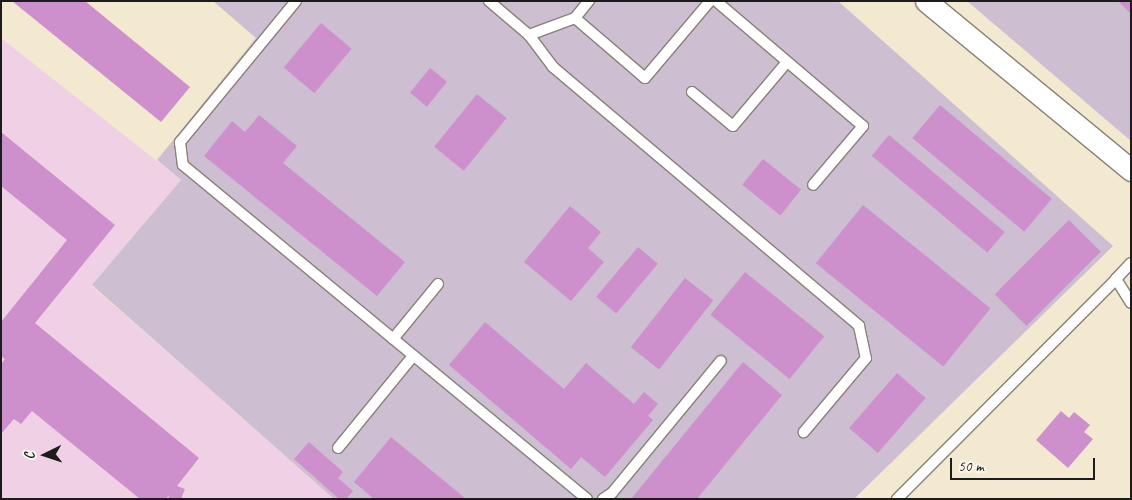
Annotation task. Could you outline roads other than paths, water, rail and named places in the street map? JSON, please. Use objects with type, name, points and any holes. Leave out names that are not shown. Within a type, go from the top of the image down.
[{"type":"street","points":[[926,1],[1131,170]]},
{"type":"lane","points":[[296,1],[180,142],[182,165],[587,499]]},
{"type":"lane","points":[[489,1],[529,35],[553,67],[859,326],[866,358],[804,432]]},
{"type":"lane","points":[[529,35],[575,18],[589,1]]},
{"type":"lane","points":[[575,18],[645,78],[710,1]]},
{"type":"lane","points":[[716,1],[863,126],[813,185]]},
{"type":"lane","points":[[692,92],[733,126],[788,62]]},
{"type":"lane","points":[[897,499],[1131,263]]},
{"type":"lane","points":[[1116,279],[1131,303]]},
{"type":"lane","points":[[393,339],[438,284]]},
{"type":"lane","points":[[338,448],[413,356]]},
{"type":"lane","points":[[603,499],[612,493],[721,361]]}]
